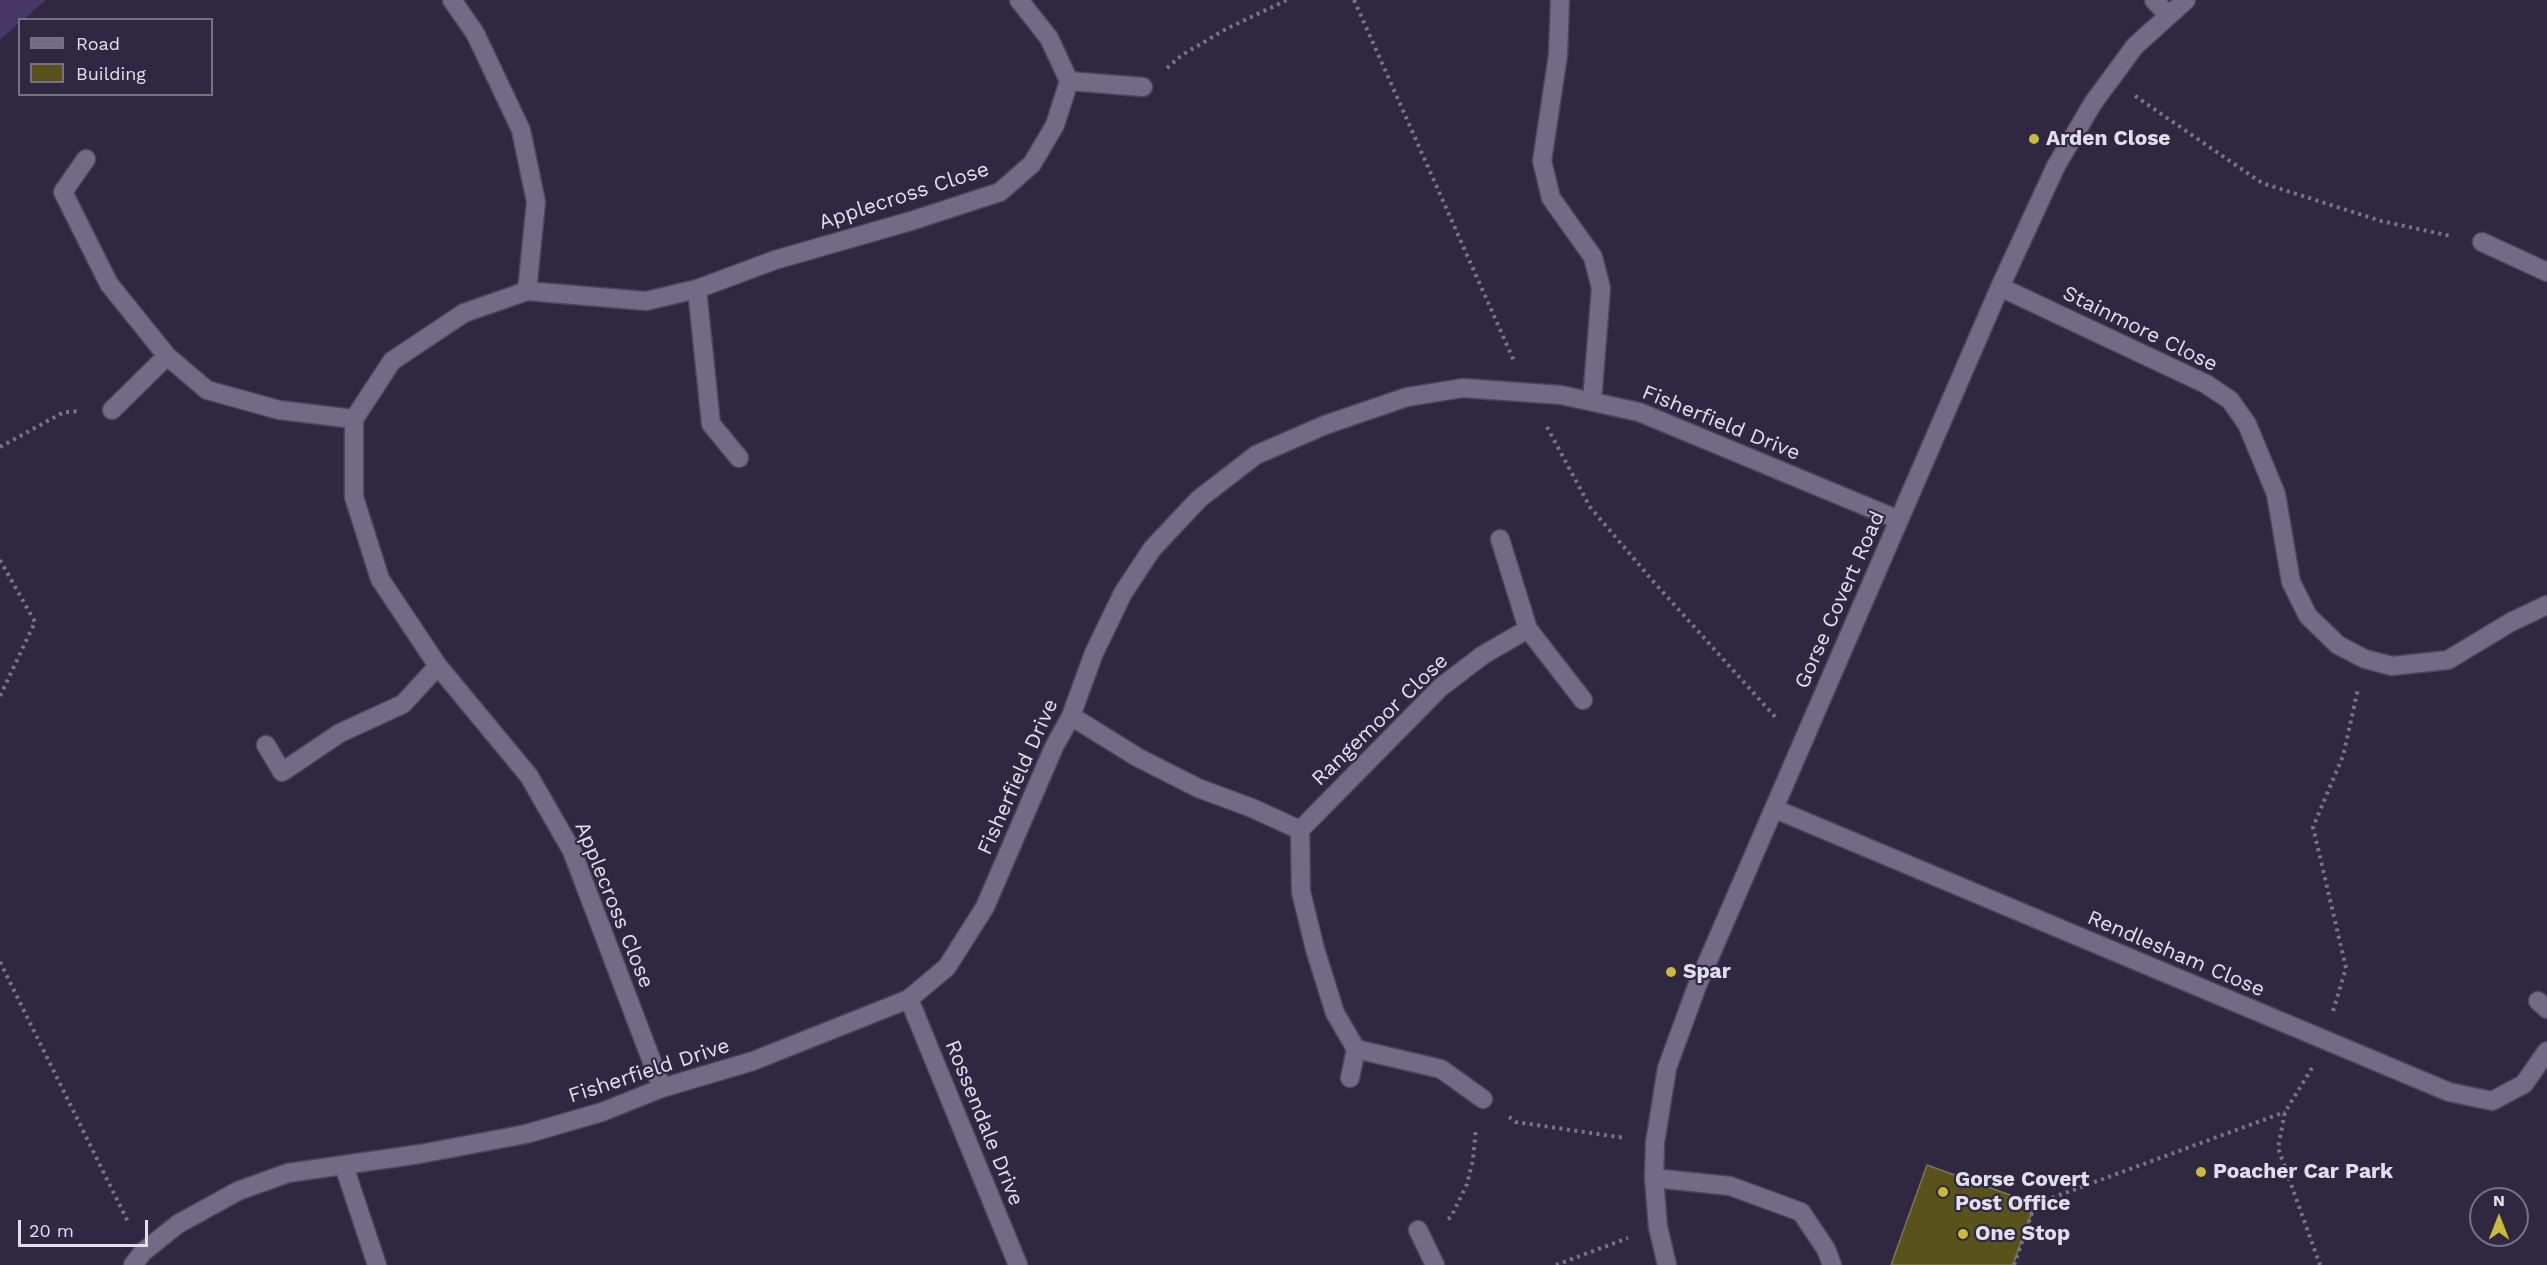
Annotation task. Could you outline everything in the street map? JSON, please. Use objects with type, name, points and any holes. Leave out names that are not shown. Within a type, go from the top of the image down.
[{"type":"street","points":[[452,0],[475,33],[521,130],[536,202],[527,291]]},
{"type":"street","points":[[1019,0],[1049,38],[1069,81],[1143,87]]},
{"type":"street","points":[[1560,0],[1558,54],[1542,161],[1551,198],[1593,258],[1602,288],[1592,401]]},
{"type":"street","points":[[2154,0],[2168,15]]},
{"type":"street","name":"Gorse Covert Road","points":[[1667,1265],[1658,1227],[1654,1178],[1655,1143],[1661,1098],[1675,1044],[1697,986],[2000,287],[2056,166],[2093,103],[2135,46],[2186,0]]},
{"type":"street","name":"Applecross Close","points":[[662,1088],[572,851],[529,776],[438,666],[380,579],[354,496],[354,419],[392,362],[464,313],[527,291],[646,301],[697,289],[775,260],[911,221],[1000,192],[1032,164],[1055,125],[1069,81]]},
{"type":"street","points":[[86,159],[63,192],[109,284],[167,356],[207,390],[279,410],[354,419]]},
{"type":"street","points":[[2482,242],[2547,272]]},
{"type":"street","name":"Stainmore Close","points":[[2000,287],[2206,384],[2230,400],[2247,424],[2276,494],[2291,582],[2308,616],[2338,645],[2365,659],[2392,666],[2448,660],[2511,621],[2547,605]]},
{"type":"street","points":[[697,289],[711,424],[739,458]]},
{"type":"street","points":[[112,410],[167,356]]},
{"type":"street","name":"Fisherfield Drive","points":[[138,1258],[178,1224],[237,1191],[288,1173],[344,1166],[526,1134],[602,1112],[662,1088],[753,1061],[909,999],[947,967],[986,907],[1054,747],[1071,716],[1094,652],[1123,593],[1152,549],[1199,499],[1256,455],[1325,425],[1407,397],[1463,388],[1527,391],[1592,401],[1640,412],[1899,520]]},
{"type":"street","points":[[1500,539],[1528,629],[1583,699]]},
{"type":"street","name":"Rangemoor Close","points":[[1300,830],[1442,687],[1483,656],[1528,629]]},
{"type":"street","points":[[266,745],[282,772],[340,734],[403,704],[438,666]]},
{"type":"street","points":[[1071,716],[1137,757],[1198,788],[1252,808],[1300,830],[1301,892],[1315,949],[1335,1013],[1356,1049],[1350,1078]]},
{"type":"street","name":"Rendlesham Close","points":[[1775,809],[2449,1092],[2492,1101],[2524,1084],[2547,1051]]},
{"type":"street","name":"Rossendale Drive","points":[[909,999],[1018,1265]]},
{"type":"street","points":[[1356,1049],[1442,1069],[1483,1099]]},
{"type":"street","points":[[344,1166],[377,1265]]},
{"type":"street","points":[[1654,1178],[1730,1186],[1801,1212],[1826,1249],[1832,1265]]},
{"type":"street","points":[[1418,1230],[1435,1265]]},
{"type":"path","points":[[1143,87],[1182,55],[1226,28],[1287,0]]},
{"type":"path","points":[[1354,0],[1527,391],[1590,507],[1652,580],[1801,745]]},
{"type":"path","points":[[2110,79],[2262,183],[2380,221],[2482,242]]},
{"type":"path","points":[[0,447],[64,412],[112,410]]},
{"type":"path","points":[[0,560],[35,622],[0,696]]},
{"type":"path","points":[[2320,1265],[2278,1148],[2285,1112],[2308,1077],[2324,1040],[2346,968],[2313,827],[2343,756],[2365,659]]},
{"type":"path","points":[[0,962],[138,1258]]},
{"type":"path","points":[[1418,1230],[1451,1217],[1458,1204],[1469,1176],[1483,1099],[1516,1122],[1655,1143]]},
{"type":"path","points":[[2014,1265],[2035,1204],[2285,1112]]},
{"type":"path","points":[[1556,1265],[1658,1227]]},
{"type":"shaded area","points":[[0,0],[46,0],[25,18],[18,18],[18,24],[0,40]]},
{"type":"building","name":"One Stop","points":[[1927,1165],[2035,1204],[2013,1265],[1891,1265]]},
{"type":"place","name":"Arden Close","points":[[2034,139]]},
{"type":"place","name":"Spar","points":[[1671,972]]},
{"type":"place","name":"Poacher Car Park","points":[[2201,1172]]},
{"type":"place","name":"Gorse Covert Post Office","points":[[1943,1192]]},
{"type":"place","name":"One Stop","points":[[1963,1234]]}]
